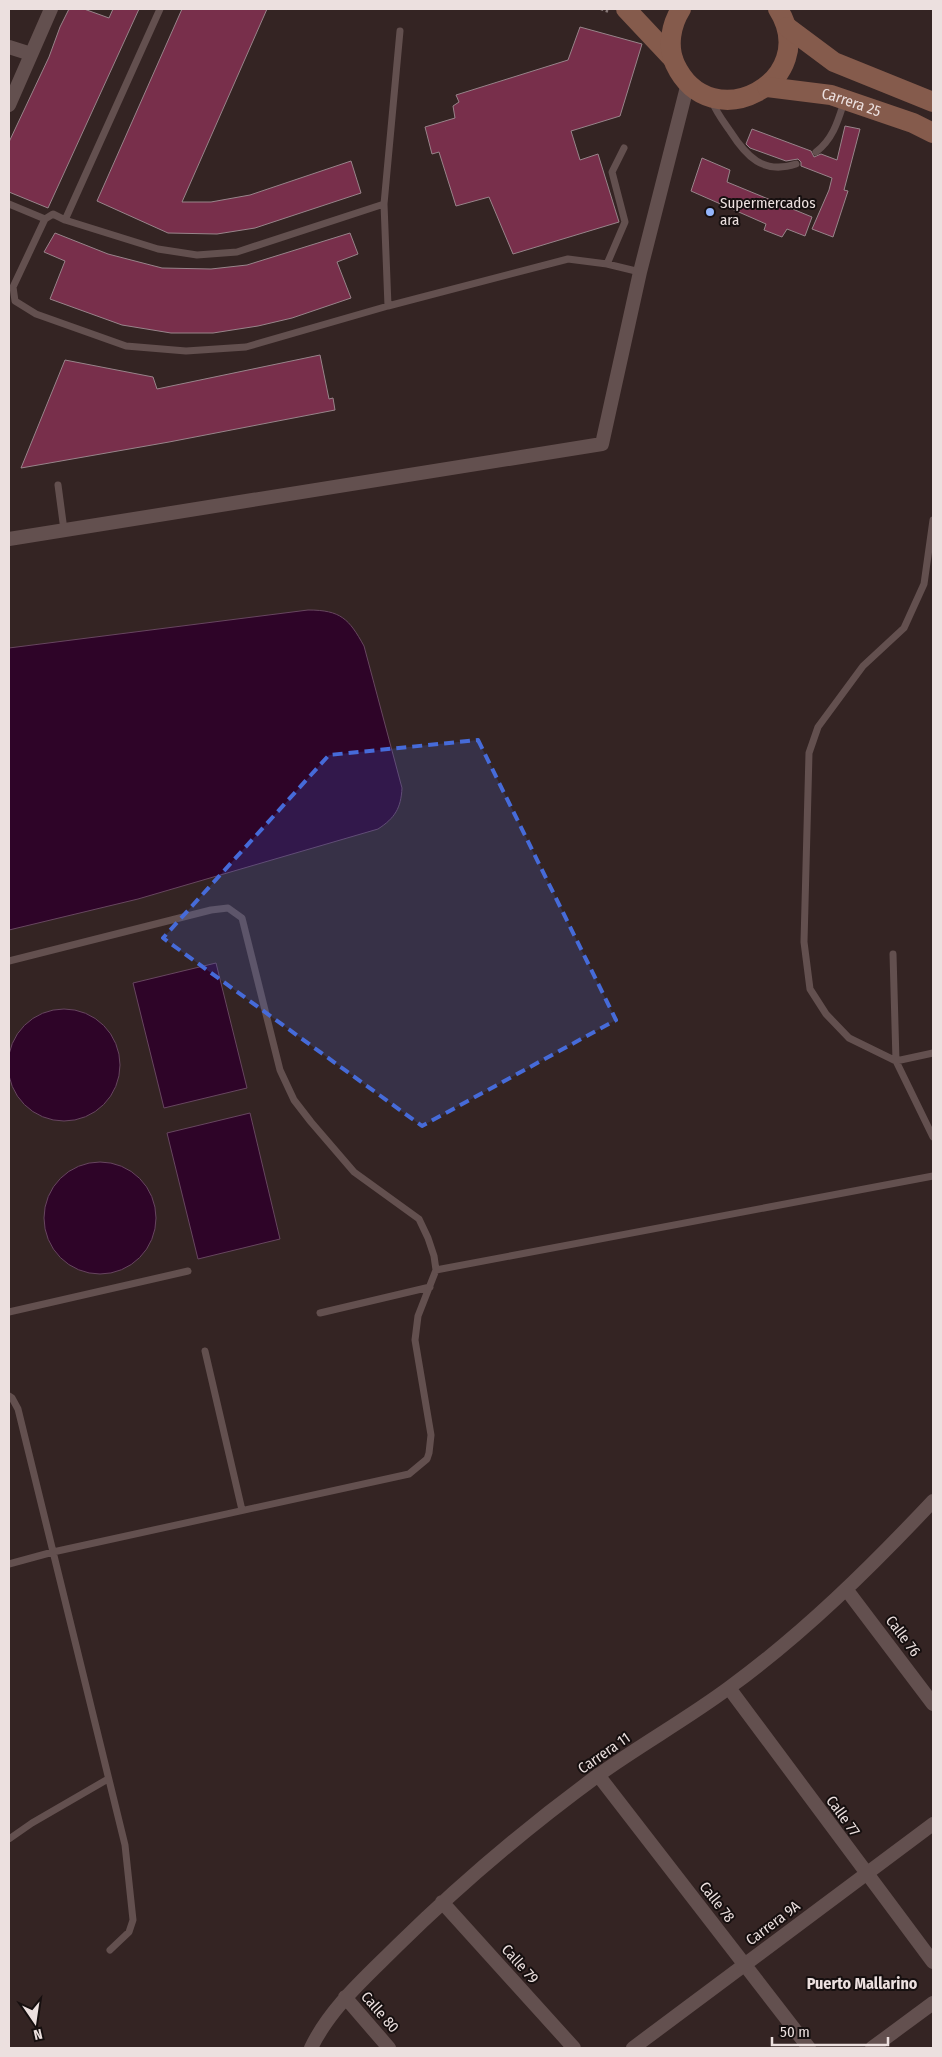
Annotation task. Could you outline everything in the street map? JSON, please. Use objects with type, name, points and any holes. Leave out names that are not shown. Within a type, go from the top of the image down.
[{"type":"main road","name":"Carrera 25","points":[[626,9],[673,59],[688,83],[710,97],[725,100],[755,95],[767,87],[780,72],[786,60],[788,47],[787,27],[778,9]]},
{"type":"main road","name":"Carrera 25","points":[[673,59],[672,30],[681,9]]},
{"type":"main road","name":"Carrera 25","points":[[787,27],[834,62],[933,102]]},
{"type":"main road","name":"Carrera 25","points":[[767,87],[831,95],[933,133]]},
{"type":"street","points":[[9,104],[51,9]]},
{"type":"street","points":[[9,47],[31,54]]},
{"type":"street","points":[[9,539],[602,444],[640,272],[688,83]]},
{"type":"street","name":"Carrera 11","points":[[311,2048],[316,2037],[345,1997],[442,1902],[519,1836],[598,1775],[728,1688],[771,1656],[846,1589],[933,1501]]},
{"type":"street","name":"Calle 76","points":[[846,1589],[933,1704]]},
{"type":"street","name":"Calle 77","points":[[728,1688],[933,1962]]},
{"type":"street","name":"Calle 78","points":[[598,1775],[809,2048]]},
{"type":"street","name":"Carrera 9A","points":[[633,2048],[933,1824]]},
{"type":"street","name":"Calle 79","points":[[442,1902],[574,2048]]},
{"type":"street","name":"Calle 80","points":[[345,1997],[389,2048]]},
{"type":"street","points":[[872,2048],[933,2003]]},
{"type":"lane","points":[[65,220],[160,9]]},
{"type":"lane","points":[[388,306],[384,204],[400,31]]},
{"type":"lane","points":[[710,97],[737,144],[746,154],[768,166],[780,167],[796,164]]},
{"type":"lane","points":[[816,152],[828,140],[837,126],[845,99]]},
{"type":"lane","points":[[606,264],[625,222],[612,172],[624,148]]},
{"type":"lane","points":[[9,204],[45,219]]},
{"type":"lane","points":[[384,204],[237,252],[197,255],[158,249],[65,220],[53,214],[45,219],[13,287],[15,301],[36,314],[126,346],[186,351],[246,347],[388,306],[568,259],[606,264],[640,272]]},
{"type":"lane","points":[[58,486],[64,530]]},
{"type":"lane","points":[[933,520],[924,584],[904,628],[863,666],[818,727],[808,753],[804,942],[810,989],[826,1014],[848,1038],[896,1061],[933,1053]]},
{"type":"lane","points":[[9,961],[212,910],[228,908],[242,918],[280,1070],[294,1100],[310,1122],[354,1172],[419,1219],[428,1238],[436,1270],[418,1316],[415,1340],[431,1435],[429,1453],[427,1460],[409,1474],[54,1552],[9,1564]]},
{"type":"lane","points":[[893,954],[896,1061],[933,1137]]},
{"type":"lane","points":[[436,1270],[933,1176]]},
{"type":"lane","points":[[9,1312],[188,1271]]},
{"type":"lane","points":[[320,1312],[430,1287]]},
{"type":"lane","points":[[206,1351],[242,1510]]},
{"type":"lane","points":[[9,1396],[18,1408],[125,1845],[133,1920],[129,1932],[110,1950]]},
{"type":"lane","points":[[9,1839],[32,1823],[108,1779]]},
{"type":"highlighted area","points":[[478,740],[616,1020],[422,1126],[163,938],[329,755]]},
{"type":"shaded area","points":[[308,610],[329,612],[343,618],[354,629],[364,646],[402,788],[398,807],[389,821],[378,829],[138,899],[9,930],[9,648]]},
{"type":"shaded area","points":[[216,963],[247,1088],[164,1108],[133,983]]},
{"type":"shaded area","points":[[64,1009],[85,1013],[104,1025],[116,1044],[120,1065],[116,1086],[104,1105],[85,1117],[64,1121],[43,1117],[24,1105],[12,1086],[8,1065],[12,1044],[24,1025],[43,1013]]},
{"type":"shaded area","points":[[250,1113],[280,1239],[198,1259],[167,1133]]},
{"type":"shaded area","points":[[100,1162],[121,1166],[140,1178],[152,1197],[156,1218],[152,1239],[140,1258],[121,1270],[100,1274],[79,1270],[60,1258],[48,1239],[44,1218],[48,1197],[60,1178],[79,1166]]},
{"type":"building","points":[[69,9],[84,9],[109,18],[113,9],[139,9],[48,208],[9,192],[9,142],[49,57]]},
{"type":"building","points":[[182,9],[267,9],[182,202],[211,202],[250,195],[351,161],[361,193],[255,228],[217,234],[168,233],[97,201]]},
{"type":"building","points":[[580,27],[642,44],[620,116],[571,131],[580,160],[598,154],[619,222],[513,254],[489,197],[456,206],[439,152],[432,154],[425,127],[455,118],[453,106],[459,102],[456,95],[568,60]]},
{"type":"building","points":[[845,126],[860,129],[844,190],[848,191],[833,237],[812,229],[829,190],[832,178],[801,166],[801,162],[798,159],[786,161],[750,148],[746,144],[752,129],[811,151],[814,157],[821,154],[837,160]]},
{"type":"building","points":[[702,158],[730,170],[727,182],[812,217],[805,236],[787,229],[782,237],[764,230],[766,224],[691,191]]},
{"type":"building","points":[[55,233],[108,254],[162,268],[211,269],[247,265],[350,233],[358,254],[337,262],[351,298],[292,318],[258,326],[213,333],[171,333],[122,325],[50,299],[65,261],[44,252]]},
{"type":"building","points":[[320,355],[329,399],[333,398],[335,410],[21,468],[65,360],[153,377],[157,389]]},
{"type":"place","name":"Supermercados ara","points":[[710,212]]},
{"type":"district","name":"Puerto Mallarino","points":[[862,1983]]}]
